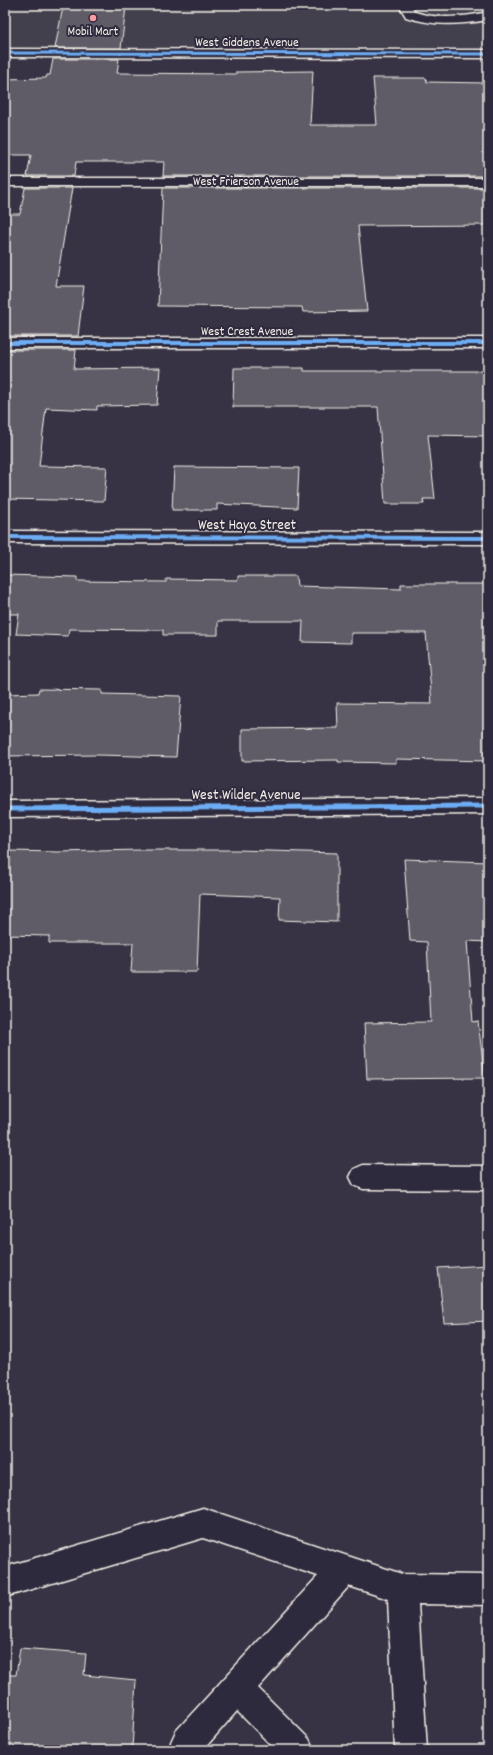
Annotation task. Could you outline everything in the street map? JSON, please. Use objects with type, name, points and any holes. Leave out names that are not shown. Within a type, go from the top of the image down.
[{"type":"street","points":[[405,5],[410,14],[437,21],[454,21],[488,16]]},
{"type":"street","name":"West Giddens Avenue","points":[[5,53],[488,54]]},
{"type":"street","name":"West Frierson Avenue","points":[[5,182],[488,182]]},
{"type":"street","name":"West Crest Avenue","points":[[5,343],[488,343]]},
{"type":"street","name":"West Haya Street","points":[[5,537],[488,538]]},
{"type":"street","name":"West Wilder Avenue","points":[[5,809],[488,806]]},
{"type":"street","points":[[363,1177],[488,1178]]},
{"type":"street","points":[[5,1582],[203,1523],[402,1589],[488,1590]]},
{"type":"street","points":[[187,1750],[187,1742],[344,1570]]},
{"type":"street","points":[[402,1589],[411,1750]]},
{"type":"street","points":[[236,1688],[298,1750]]},
{"type":"shaded area","points":[[5,5],[488,5],[488,48],[5,47]]},
{"type":"building","points":[[63,7],[126,7],[121,48],[55,48]]},
{"type":"building","points":[[53,59],[119,59],[117,73],[236,74],[236,72],[313,71],[310,125],[377,125],[373,78],[426,78],[427,82],[488,83],[488,176],[163,176],[164,162],[76,162],[74,176],[27,176],[31,155],[5,155],[5,79],[46,78],[47,75],[50,75]]},
{"type":"building","points":[[25,188],[72,188],[56,286],[84,286],[78,336],[5,336],[5,214],[20,214]]},
{"type":"building","points":[[163,188],[488,188],[488,225],[358,226],[367,311],[303,312],[302,307],[158,306]]},
{"type":"building","points":[[5,350],[76,350],[74,369],[160,368],[157,405],[97,406],[97,410],[46,408],[39,466],[107,467],[104,501],[5,499]]},
{"type":"building","points":[[234,368],[304,368],[304,371],[488,371],[488,436],[428,435],[435,499],[423,499],[424,504],[385,504],[378,407],[233,407]]},
{"type":"building","points":[[174,467],[299,468],[297,508],[217,504],[217,510],[172,510]]},
{"type":"building","points":[[5,575],[77,577],[77,581],[166,582],[166,579],[238,580],[238,576],[296,576],[297,586],[401,589],[401,584],[488,584],[488,761],[396,759],[396,763],[338,762],[338,760],[242,761],[242,729],[338,728],[337,703],[432,704],[426,633],[351,633],[351,643],[302,642],[303,621],[218,621],[218,635],[163,635],[163,630],[69,629],[68,636],[16,634],[19,614],[5,614]]},
{"type":"building","points":[[39,689],[102,690],[102,694],[181,696],[176,757],[97,755],[5,756],[5,694],[38,693]]},
{"type":"building","points":[[237,850],[337,853],[337,922],[279,920],[280,897],[200,894],[197,972],[131,972],[133,943],[49,943],[49,936],[5,935],[5,871],[8,871],[11,851],[59,852]]},
{"type":"building","points":[[404,859],[488,862],[488,942],[467,941],[473,1022],[478,1021],[485,1078],[367,1079],[364,1023],[431,1022],[427,942],[410,941]]},
{"type":"building","points":[[488,1265],[488,1321],[444,1323],[438,1268]]},
{"type":"building","points":[[20,1648],[86,1653],[84,1675],[136,1680],[132,1750],[5,1750],[5,1675],[16,1675]]},
{"type":"cycle path","points":[[5,53],[488,54]]},
{"type":"cycle path","points":[[5,343],[488,343]]},
{"type":"cycle path","points":[[5,537],[488,538]]},
{"type":"cycle path","points":[[5,809],[488,806]]},
{"type":"place","name":"Mobil Mart","points":[[93,18]]}]
